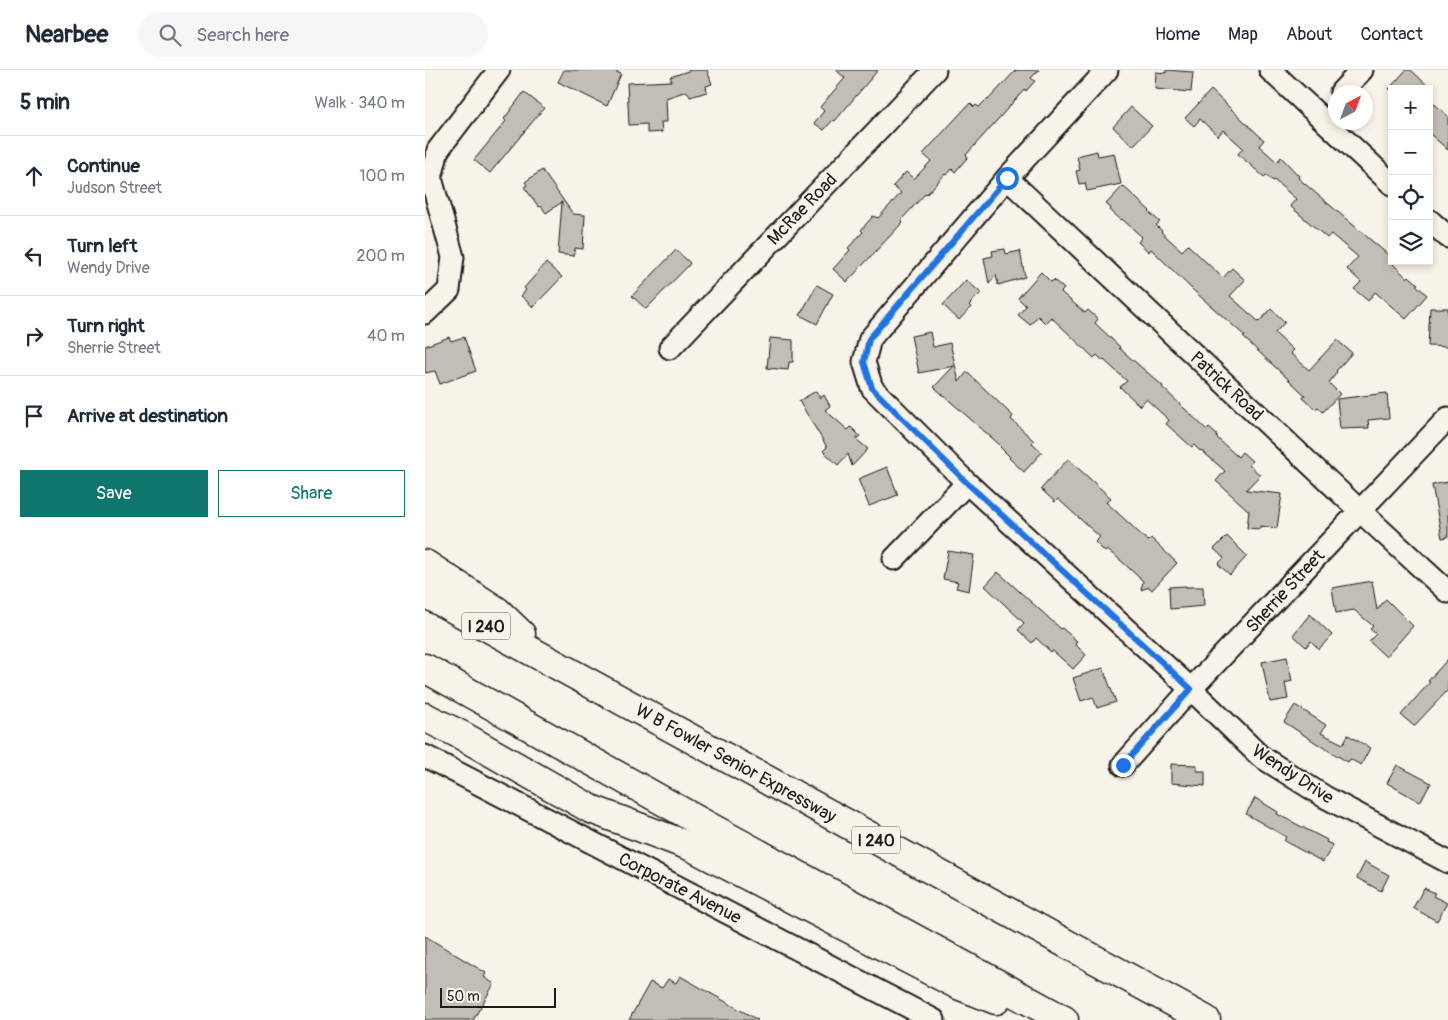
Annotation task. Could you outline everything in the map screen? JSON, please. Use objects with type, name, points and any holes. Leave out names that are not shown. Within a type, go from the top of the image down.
[{"type":"highway","points":[[425,564],[497,611],[547,660]]},
{"type":"highway","name":"W B Fowler Senior Expressway","points":[[425,592],[1206,1020]]},
{"type":"highway","points":[[425,668],[697,820],[1064,1020]]},
{"type":"highway","points":[[425,716],[461,734],[591,809],[692,846],[958,985],[1043,1020]]},
{"type":"street","points":[[425,313],[449,290],[453,257],[431,178],[438,150],[499,70]]},
{"type":"street","name":"McRae Road","points":[[670,348],[935,70]]},
{"type":"street","points":[[1007,178],[1107,70]]},
{"type":"street","points":[[1270,70],[1388,180]]},
{"type":"street","points":[[1348,85],[1362,70]]},
{"type":"street","points":[[1319,116],[1328,106]]},
{"type":"street","name":"Wendy Drive","points":[[1007,178],[869,339],[864,362],[872,388],[967,483],[1191,689],[1260,756],[1325,797],[1448,862]]},
{"type":"street","name":"Patrick Road","points":[[1007,178],[1448,592]]},
{"type":"street","points":[[1433,224],[1448,237]]},
{"type":"street","name":"Sherrie Street","points":[[1123,765],[1191,689],[1448,418]]},
{"type":"street","points":[[894,559],[967,483]]},
{"type":"street","name":"Corporate Avenue","points":[[425,756],[934,1020]]},
{"type":"building","points":[[564,70],[612,70],[621,74],[607,106],[558,82]]},
{"type":"building","points":[[691,70],[707,70],[712,84],[706,86],[707,92],[690,97],[687,91],[666,98],[667,122],[661,122],[662,132],[647,133],[647,124],[629,125],[627,83],[672,81],[670,77]]},
{"type":"building","points":[[836,70],[878,70],[835,121],[833,120],[824,130],[814,123],[824,111],[820,107],[845,78]]},
{"type":"building","points":[[1016,70],[1039,70],[1031,78],[1035,81],[1026,91],[1025,89],[966,155],[968,157],[955,172],[952,169],[947,175],[945,174],[926,193],[901,220],[903,222],[847,282],[833,269],[850,250],[848,248],[863,232],[861,230],[873,216],[878,218],[901,193],[893,186],[906,172],[914,179],[931,161],[923,154],[970,103],[974,107],[976,105],[979,107]]},
{"type":"building","points":[[1166,70],[1193,72],[1191,92],[1155,89],[1156,72],[1166,73]]},
{"type":"building","points":[[1406,70],[1411,70],[1427,85],[1393,85]]},
{"type":"building","points":[[1211,90],[1264,140],[1259,146],[1277,162],[1281,157],[1299,176],[1298,178],[1388,255],[1388,265],[1394,265],[1407,278],[1409,276],[1427,295],[1406,319],[1375,292],[1368,301],[1354,289],[1361,282],[1347,269],[1358,257],[1331,234],[1327,238],[1290,206],[1296,199],[1274,180],[1266,175],[1264,177],[1238,154],[1243,148],[1223,130],[1218,136],[1200,119],[1194,126],[1185,118]]},
{"type":"building","points":[[524,92],[544,108],[490,173],[474,160],[506,121],[504,119]]},
{"type":"building","points":[[1433,103],[1448,116],[1448,150],[1433,137]]},
{"type":"building","points":[[1131,107],[1152,126],[1133,146],[1113,127]]},
{"type":"building","points":[[1097,151],[1098,156],[1114,153],[1121,184],[1087,191],[1085,183],[1079,184],[1076,171],[1080,170],[1077,156]]},
{"type":"building","points":[[542,170],[573,214],[585,215],[583,249],[575,248],[574,256],[558,254],[562,202],[546,213],[524,187],[527,185],[525,182]]},
{"type":"building","points":[[1123,186],[1160,222],[1156,225],[1161,232],[1182,251],[1188,245],[1223,278],[1232,268],[1245,280],[1230,296],[1259,322],[1271,309],[1285,322],[1275,333],[1293,350],[1290,353],[1309,370],[1337,340],[1352,353],[1336,371],[1329,383],[1340,394],[1323,412],[1318,407],[1315,409],[1303,398],[1305,395],[1243,337],[1245,336],[1194,291],[1151,249],[1149,252],[1138,242],[1142,237],[1110,210],[1111,208],[1106,204]]},
{"type":"building","points":[[1005,249],[1006,254],[1020,251],[1025,277],[998,285],[996,275],[989,284],[984,258],[993,256],[992,251]]},
{"type":"building","points":[[676,250],[690,263],[689,265],[646,309],[632,296]]},
{"type":"building","points":[[546,263],[562,277],[533,307],[521,296],[526,290],[524,288]]},
{"type":"building","points":[[1041,272],[1051,282],[1054,280],[1064,289],[1061,292],[1085,313],[1088,310],[1098,319],[1095,323],[1119,348],[1163,386],[1207,430],[1209,428],[1238,457],[1242,452],[1252,461],[1249,465],[1260,475],[1246,490],[1282,494],[1277,528],[1260,526],[1260,529],[1247,528],[1249,511],[1216,481],[1225,471],[1201,450],[1194,445],[1192,447],[1166,424],[1169,420],[1146,399],[1140,406],[1120,387],[1127,381],[1104,360],[1097,355],[1094,358],[1051,317],[1045,323],[1038,316],[1030,325],[1018,315],[1026,306],[1018,298]]},
{"type":"building","points":[[966,280],[981,293],[969,305],[971,307],[959,320],[943,305]]},
{"type":"building","points":[[817,285],[833,294],[817,324],[800,315]]},
{"type":"building","points":[[1430,308],[1448,308],[1448,347],[1428,346]]},
{"type":"building","points":[[930,332],[933,347],[950,343],[959,382],[967,372],[1013,416],[1011,419],[1034,441],[1032,443],[1042,452],[1024,472],[1009,458],[1001,446],[934,387],[954,366],[919,373],[911,336]]},
{"type":"building","points":[[449,337],[451,341],[464,337],[476,371],[440,384],[435,371],[425,373],[425,346]]},
{"type":"building","points":[[770,338],[793,340],[793,362],[789,362],[788,370],[767,368]]},
{"type":"building","points":[[816,391],[820,398],[824,395],[830,406],[825,410],[848,430],[851,427],[860,436],[856,439],[868,449],[852,466],[848,454],[838,465],[823,451],[827,447],[799,401]]},
{"type":"building","points":[[1387,393],[1389,418],[1368,420],[1369,428],[1340,429],[1337,399]]},
{"type":"building","points":[[1068,459],[1111,498],[1106,502],[1148,541],[1151,538],[1177,563],[1152,590],[1149,587],[1141,590],[1143,581],[1118,558],[1107,550],[1105,552],[1095,542],[1100,537],[1058,499],[1055,502],[1041,489]]},
{"type":"building","points":[[887,467],[898,495],[869,506],[858,479]]},
{"type":"building","points":[[1448,482],[1448,537],[1442,538],[1432,485]]},
{"type":"building","points":[[1227,536],[1247,556],[1230,575],[1218,564],[1224,558],[1214,549]]},
{"type":"building","points":[[948,551],[974,555],[969,591],[956,588],[958,582],[943,579]]},
{"type":"building","points":[[998,572],[1077,641],[1075,644],[1086,655],[1073,669],[1036,638],[1032,643],[1018,630],[1024,623],[985,586]]},
{"type":"building","points":[[1372,581],[1377,610],[1386,599],[1413,626],[1386,657],[1369,641],[1376,634],[1370,629],[1373,626],[1354,610],[1336,613],[1332,588]]},
{"type":"building","points":[[1169,587],[1203,587],[1204,606],[1170,609]]},
{"type":"building","points":[[1310,614],[1332,635],[1319,649],[1311,641],[1306,647],[1293,635]]},
{"type":"building","points":[[1287,657],[1292,681],[1285,683],[1288,699],[1270,702],[1262,662]]},
{"type":"building","points":[[1448,659],[1448,690],[1414,726],[1401,715]]},
{"type":"building","points":[[1103,668],[1116,702],[1097,708],[1093,697],[1081,701],[1073,678]]},
{"type":"building","points":[[1295,705],[1326,725],[1321,733],[1343,744],[1348,735],[1370,748],[1361,765],[1350,759],[1348,762],[1284,722]]},
{"type":"building","points":[[1171,764],[1197,765],[1197,771],[1205,771],[1205,786],[1171,783]]},
{"type":"building","points":[[1397,765],[1431,783],[1420,802],[1387,783]]},
{"type":"building","points":[[1255,798],[1278,812],[1277,814],[1333,845],[1323,862],[1284,841],[1286,837],[1246,814]]},
{"type":"building","points":[[1365,862],[1389,875],[1381,891],[1357,878]]},
{"type":"building","points":[[1424,888],[1435,893],[1433,896],[1447,903],[1437,921],[1413,908]]},
{"type":"building","points":[[425,936],[486,973],[484,977],[494,984],[473,1020],[425,1020]]},
{"type":"building","points":[[680,976],[758,1020],[629,1020],[650,982],[662,988],[668,979],[676,983]]},
{"type":"route","points":[[1007,178],[869,339],[864,362],[872,388],[967,483],[1191,689],[1123,765]]}]
